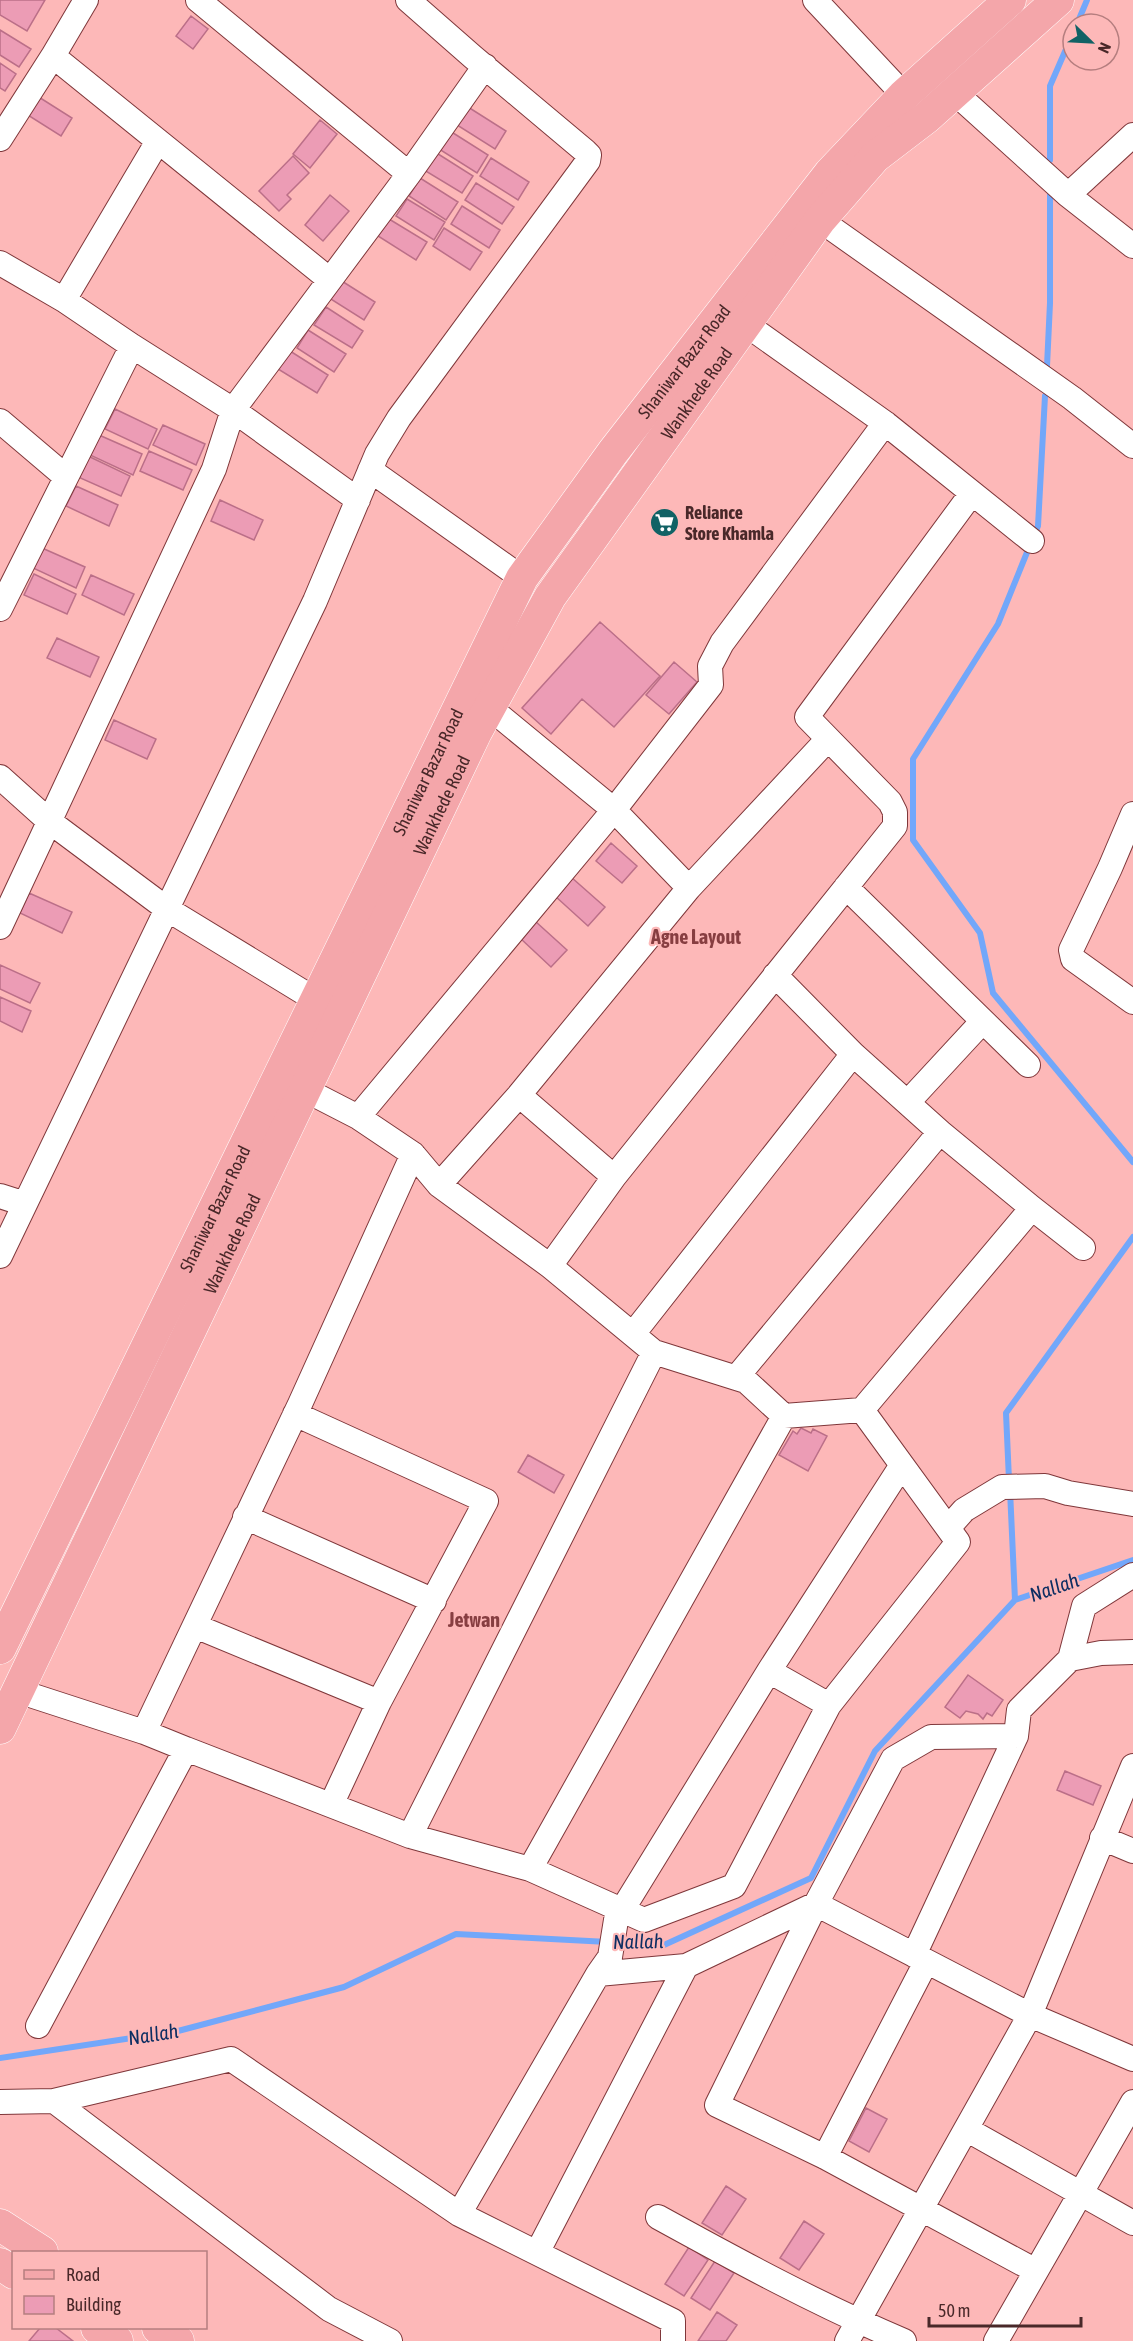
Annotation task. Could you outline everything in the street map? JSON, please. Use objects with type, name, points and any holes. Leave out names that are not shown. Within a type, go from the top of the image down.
[{"type":"main road","name":"Shaniwar Bazar Road","points":[[0,1648],[292,1083],[316,1000],[522,578],[613,452],[830,173],[903,96],[1010,0]]},
{"type":"main road","name":"Wankhede Road","points":[[0,1728],[292,1083],[476,732],[550,597],[819,220],[875,157],[926,118],[1058,0]]},
{"type":"main road","points":[[0,2225],[39,2251]]},
{"type":"main road","points":[[99,2329],[117,2341]]},
{"type":"main road","points":[[160,2329],[178,2341]]},
{"type":"street","points":[[0,139],[86,0]]},
{"type":"street","points":[[198,0],[409,174]]},
{"type":"street","points":[[0,1256],[315,602],[377,454],[399,418],[588,161],[589,155],[585,151],[408,0]]},
{"type":"street","points":[[815,0],[926,118]]},
{"type":"street","points":[[53,56],[330,280]]},
{"type":"street","points":[[0,927],[214,468],[233,410],[409,174],[485,66]]},
{"type":"street","points":[[953,92],[1068,195],[1133,246]]},
{"type":"street","points":[[1068,195],[1133,135]]},
{"type":"street","points":[[64,300],[158,141]]},
{"type":"street","points":[[819,220],[1072,398],[1133,446]]},
{"type":"street","points":[[0,263],[64,300],[233,410],[358,500]]},
{"type":"street","points":[[744,324],[885,423],[1032,541]]},
{"type":"street","points":[[2,600],[132,346]]},
{"type":"street","points":[[0,421],[66,477]]},
{"type":"street","points":[[358,1117],[614,810],[711,686],[710,666],[722,643],[885,423]]},
{"type":"street","points":[[370,470],[522,578]]},
{"type":"street","points":[[550,1266],[614,1177],[895,826],[895,812],[890,802],[807,717],[972,493]]},
{"type":"street","points":[[490,708],[614,810],[689,888]]},
{"type":"street","points":[[439,1185],[520,1094],[689,888],[828,739]]},
{"type":"street","points":[[0,777],[49,820],[167,909],[316,1000]]},
{"type":"street","points":[[1133,814],[1124,862],[1071,950],[1073,959],[1133,1002]]},
{"type":"street","points":[[846,887],[1028,1065]]},
{"type":"street","points":[[775,975],[853,1054],[940,1132],[1083,1248]]},
{"type":"street","points":[[908,1102],[982,1022]]},
{"type":"street","points":[[633,1334],[853,1054]]},
{"type":"street","points":[[292,1083],[358,1117],[413,1154],[439,1185],[550,1266],[654,1352],[746,1381],[784,1416],[862,1410],[1032,1208]]},
{"type":"street","points":[[520,1094],[614,1177]]},
{"type":"street","points":[[736,1378],[940,1132]]},
{"type":"street","points":[[144,1732],[295,1414],[413,1154]]},
{"type":"street","points":[[0,1196],[25,1204]]},
{"type":"street","points":[[410,1836],[654,1352]]},
{"type":"street","points":[[18,1691],[144,1732],[410,1836],[530,1869],[619,1916],[644,1920],[734,1886],[829,1705],[958,1542],[862,1410]]},
{"type":"street","points":[[295,1414],[486,1502],[379,1702],[331,1805]]},
{"type":"street","points":[[530,1869],[784,1416]]},
{"type":"street","points":[[459,2214],[604,1966],[619,1916],[769,1671],[902,1465]]},
{"type":"street","points":[[948,1528],[964,1510],[1002,1487],[1045,1486],[1068,1493],[1133,1504]]},
{"type":"street","points":[[245,1517],[434,1601]]},
{"type":"street","points":[[825,2157],[920,1958],[1016,1736],[1019,1710],[1070,1659],[1084,1606],[1133,1575]]},
{"type":"street","points":[[195,1626],[379,1702]]},
{"type":"street","points":[[1070,1659],[1101,1653],[1133,1652]]},
{"type":"street","points":[[769,1671],[829,1705]]},
{"type":"street","points":[[1016,1736],[931,1737],[893,1759],[816,1904],[717,2105],[825,2157],[1036,2271]]},
{"type":"street","points":[[38,2026],[186,1749]]},
{"type":"street","points":[[852,2331],[1030,2015],[1133,1766]]},
{"type":"street","points":[[1102,1838],[1133,1851]]},
{"type":"street","points":[[604,1966],[686,1966],[816,1904]]},
{"type":"street","points":[[816,1904],[1030,2015],[1133,2059]]},
{"type":"street","points":[[537,2253],[686,1966]]},
{"type":"street","points":[[0,2102],[54,2101],[231,2059],[459,2214],[674,2321],[673,2341]]},
{"type":"street","points":[[54,2101],[329,2309],[390,2341]]},
{"type":"street","points":[[996,2341],[1133,2102]]},
{"type":"street","points":[[966,2129],[1133,2223]]},
{"type":"street","points":[[658,2217],[744,2265],[852,2331],[904,2341]]},
{"type":"building","points":[[0,0],[45,0],[27,31],[0,15]]},
{"type":"building","points":[[191,16],[208,29],[193,49],[176,36]]},
{"type":"building","points":[[0,30],[31,49],[19,67],[0,55]]},
{"type":"building","points":[[0,63],[16,74],[5,91],[0,88]]},
{"type":"building","points":[[34,94],[72,118],[61,136],[23,112]]},
{"type":"building","points":[[468,107],[506,131],[495,149],[457,125]]},
{"type":"building","points":[[320,120],[337,134],[310,168],[293,154]]},
{"type":"building","points":[[450,131],[488,155],[477,173],[439,149]]},
{"type":"building","points":[[435,152],[473,176],[462,193],[424,170]]},
{"type":"building","points":[[293,156],[309,173],[287,195],[291,199],[279,211],[259,191]]},
{"type":"building","points":[[491,158],[529,182],[518,200],[480,176]]},
{"type":"building","points":[[420,178],[458,202],[446,220],[409,196]]},
{"type":"building","points":[[476,183],[514,207],[502,224],[465,200]]},
{"type":"building","points":[[330,195],[349,211],[323,241],[305,225]]},
{"type":"building","points":[[407,199],[445,222],[434,240],[396,216]]},
{"type":"building","points":[[462,206],[500,230],[489,248],[451,224]]},
{"type":"building","points":[[389,219],[427,242],[416,260],[378,236]]},
{"type":"building","points":[[444,228],[482,252],[470,270],[433,246]]},
{"type":"building","points":[[337,278],[375,302],[364,320],[326,296]]},
{"type":"building","points":[[326,307],[363,331],[352,348],[314,325]]},
{"type":"building","points":[[308,330],[346,354],[334,372],[297,348]]},
{"type":"building","points":[[290,351],[328,375],[317,393],[278,369]]},
{"type":"building","points":[[115,409],[157,429],[148,449],[105,429]]},
{"type":"building","points":[[163,425],[205,444],[196,465],[153,445]]},
{"type":"building","points":[[99,435],[142,454],[133,475],[90,455]]},
{"type":"building","points":[[149,451],[192,470],[183,490],[140,471]]},
{"type":"building","points":[[88,456],[130,476],[121,496],[78,477]]},
{"type":"building","points":[[76,486],[118,505],[109,526],[66,506]]},
{"type":"building","points":[[220,500],[263,520],[254,540],[211,521]]},
{"type":"building","points":[[42,548],[85,567],[76,588],[33,568]]},
{"type":"building","points":[[34,574],[76,594],[67,614],[24,595]]},
{"type":"building","points":[[91,575],[134,594],[124,615],[82,595]]},
{"type":"building","points":[[600,622],[660,676],[614,727],[582,699],[551,734],[522,708]]},
{"type":"building","points":[[57,638],[99,657],[90,677],[47,658]]},
{"type":"building","points":[[674,662],[697,682],[669,714],[646,695]]},
{"type":"building","points":[[114,720],[156,739],[147,759],[105,740]]},
{"type":"building","points":[[611,843],[637,866],[622,883],[596,861]]},
{"type":"building","points":[[571,877],[605,907],[588,926],[555,896]]},
{"type":"building","points":[[29,893],[72,912],[62,933],[20,913]]},
{"type":"building","points":[[535,921],[567,950],[551,967],[520,938]]},
{"type":"building","points":[[0,965],[40,983],[30,1003],[0,989]]},
{"type":"building","points":[[0,997],[31,1011],[22,1032],[0,1021]]},
{"type":"building","points":[[801,1428],[811,1433],[813,1429],[827,1436],[808,1471],[779,1455],[793,1431],[797,1434]]},
{"type":"building","points":[[528,1455],[564,1475],[554,1493],[518,1472]]},
{"type":"building","points":[[968,1675],[1003,1700],[992,1716],[987,1713],[983,1719],[978,1714],[966,1711],[960,1718],[945,1707]]},
{"type":"building","points":[[1065,1771],[1101,1786],[1093,1805],[1057,1790]]},
{"type":"building","points":[[866,2108],[887,2119],[869,2152],[849,2141]]},
{"type":"building","points":[[726,2186],[746,2199],[722,2235],[702,2223]]},
{"type":"building","points":[[804,2221],[824,2234],[799,2270],[780,2258]]},
{"type":"building","points":[[689,2247],[708,2260],[684,2296],[665,2284]]},
{"type":"building","points":[[715,2261],[734,2273],[710,2310],[691,2298]]},
{"type":"building","points":[[717,2312],[737,2325],[726,2341],[698,2341]]},
{"type":"building","points":[[39,2329],[57,2329],[73,2341],[29,2341]]},
{"type":"waterway","points":[[1082,12],[1087,0]]},
{"type":"waterway","points":[[1050,160],[1050,86],[1061,61]]},
{"type":"waterway","points":[[1047,366],[1050,303],[1050,195]]},
{"type":"waterway","points":[[1034,536],[1038,526],[1045,396]]},
{"type":"waterway","points":[[1030,545],[998,624],[913,759],[913,840],[980,933],[993,993],[1133,1162]]},
{"type":"waterway","points":[[1009,1480],[1006,1413],[1133,1237]]},
{"type":"waterway","points":[[1010,1490],[1015,1600]]},
{"type":"waterway","name":"Nallah","points":[[618,1942],[664,1945],[811,1878],[875,1751],[1015,1600],[1133,1560]]},
{"type":"waterway","name":"Nallah","points":[[0,2058],[178,2031],[344,1987],[456,1934],[608,1942]]},
{"type":"place","name":"Reliance Store Khamla","points":[[664,522]]},
{"type":"district","name":"Agne Layout","points":[[696,936]]},
{"type":"district","name":"Jetwan","points":[[474,1619]]}]
